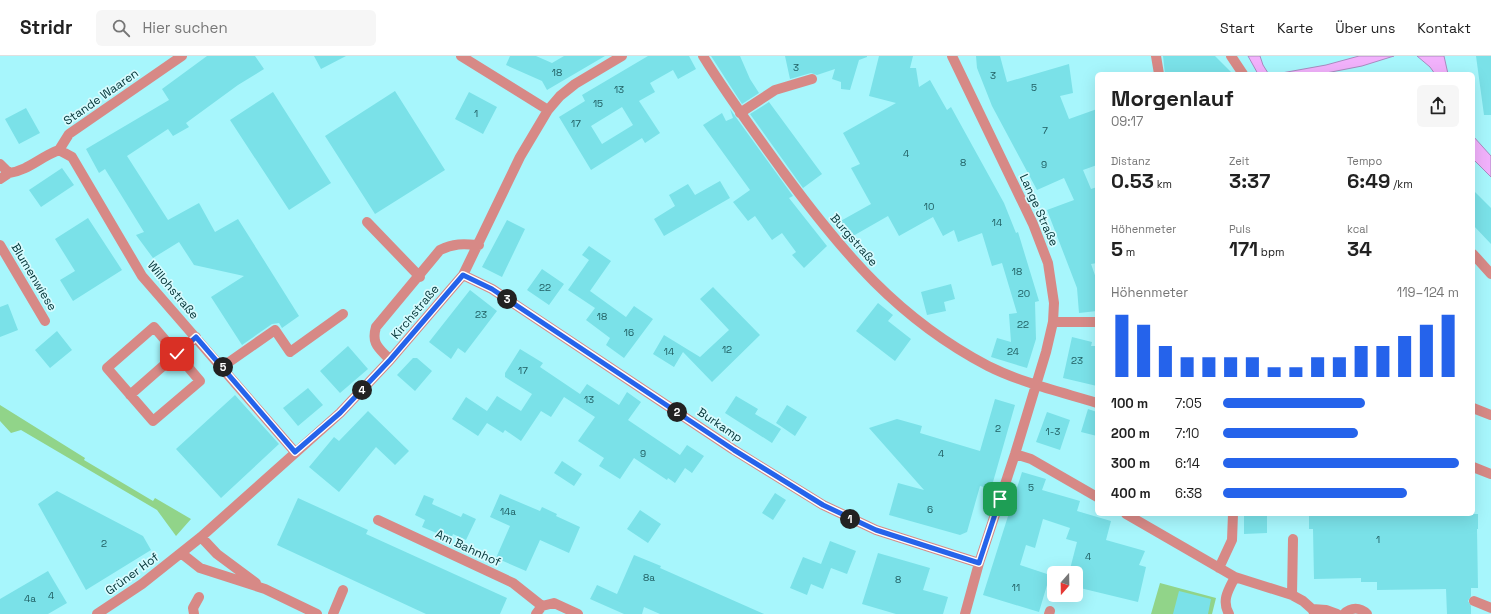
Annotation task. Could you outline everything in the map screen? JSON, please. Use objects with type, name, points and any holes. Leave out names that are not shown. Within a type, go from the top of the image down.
[{"type":"street","name":"Stande Waaren","points":[[59,150],[69,134],[182,56]]},
{"type":"street","points":[[461,56],[548,110]]},
{"type":"street","name":"Kirchstraße","points":[[181,554],[340,413],[390,360],[463,275],[479,245],[520,157],[548,110],[560,96],[574,84],[622,56]]},
{"type":"street","name":"Burgstraße","points":[[703,56],[740,113],[827,230],[851,259],[896,304],[939,336],[966,354],[990,367],[1036,385],[1095,402]]},
{"type":"street","name":"Lange Straße","points":[[952,56],[1033,224],[1048,263],[1054,303],[1054,322],[1036,385],[979,563],[965,614]]},
{"type":"street","points":[[1156,56],[1159,72]]},
{"type":"street","points":[[1231,56],[1242,72]]},
{"type":"street","points":[[740,113],[775,90],[812,79]]},
{"type":"street","points":[[0,179],[9,173],[22,171],[47,154],[59,150]]},
{"type":"street","name":"Willohstraße","points":[[59,150],[72,157],[142,276],[295,452]]},
{"type":"street","points":[[0,164],[9,173]]},
{"type":"street","points":[[367,222],[420,277]]},
{"type":"street","name":"Blumenwiese","points":[[0,245],[45,321]]},
{"type":"street","points":[[390,360],[375,343],[373,336],[376,327],[420,277],[440,250],[451,245],[479,245]]},
{"type":"street","points":[[1475,256],[1491,274]]},
{"type":"street","name":"Burkamp","points":[[463,275],[492,289],[734,450],[823,505],[876,530],[979,563]]},
{"type":"street","points":[[222,367],[275,330],[290,352],[343,314]]},
{"type":"street","points":[[1054,322],[1095,322]]},
{"type":"street","points":[[154,327],[177,354],[200,381],[153,421],[107,368],[154,327]]},
{"type":"street","points":[[130,395],[196,337]]},
{"type":"street","points":[[1475,409],[1491,415]]},
{"type":"street","points":[[1015,454],[1031,459],[1095,496]]},
{"type":"street","points":[[1475,468],[1491,474]]},
{"type":"street","points":[[1129,516],[1235,577],[1292,595],[1313,611],[1326,610],[1337,614]]},
{"type":"street","points":[[1219,568],[1232,540],[1232,516]]},
{"type":"street","name":"Am Bahnhof","points":[[378,520],[513,583],[539,610],[554,603],[578,614]]},
{"type":"street","points":[[201,537],[217,554],[265,589]]},
{"type":"street","points":[[1292,595],[1293,539]]},
{"type":"street","points":[[181,554],[200,568],[265,589],[314,613]]},
{"type":"street","name":"Grüner Hof","points":[[101,613],[181,554]]},
{"type":"street","points":[[1229,614],[1225,608],[1225,597],[1235,577]]},
{"type":"street","points":[[333,614],[344,590]]},
{"type":"street","points":[[194,614],[193,608],[199,597]]},
{"type":"street","points":[[1474,601],[1491,608]]},
{"type":"street","points":[[1344,614],[1355,608],[1360,609],[1367,614]]},
{"type":"green space","points":[[0,405],[85,458],[84,460],[153,501],[155,498],[191,519],[176,536],[157,510],[21,430],[11,433],[0,421]]},
{"type":"green space","points":[[1160,583],[1216,598],[1212,614],[1151,614]]},
{"type":"shaded area","points":[[1248,56],[1260,56],[1267,72],[1257,72]]},
{"type":"shaded area","points":[[1359,56],[1394,56],[1362,66],[1331,72],[1287,72],[1326,65]]},
{"type":"shaded area","points":[[1417,56],[1444,56],[1448,72],[1434,72]]},
{"type":"shaded area","points":[[1475,138],[1491,156],[1491,177],[1475,161]]},
{"type":"building","points":[[207,56],[255,56],[264,69],[238,85],[186,123],[189,127],[173,136],[168,129],[127,156],[168,220],[199,203],[215,232],[238,219],[299,316],[282,328],[279,323],[272,324],[242,345],[211,297],[244,276],[194,265],[179,242],[153,258],[136,235],[144,232],[105,169],[99,173],[86,149],[169,100],[162,89]]},
{"type":"building","points":[[314,56],[346,56],[321,69]]},
{"type":"building","points":[[510,56],[536,56],[552,63],[564,56],[605,56],[547,90],[542,81],[506,65]]},
{"type":"building","points":[[648,56],[689,56],[696,69],[678,79],[673,70],[650,83],[655,92],[639,101],[660,133],[645,143],[642,138],[591,170],[559,117],[585,101],[582,95]],"holes":[[[622,107],[633,125],[602,144],[591,126]]]},
{"type":"building","points":[[711,56],[740,56],[750,79],[759,93],[742,104]]},
{"type":"building","points":[[785,56],[867,57],[859,60],[850,90],[841,89],[841,82],[832,79],[835,69],[817,75],[811,73],[790,79]]},
{"type":"building","points":[[879,56],[913,56],[910,68],[916,68],[919,87],[930,80],[947,110],[951,107],[1004,203],[1016,233],[1018,232],[1039,301],[1035,302],[1036,339],[1027,368],[991,357],[997,338],[1011,342],[1009,314],[1017,313],[1002,263],[992,266],[982,233],[958,242],[954,230],[943,236],[933,217],[899,236],[888,216],[846,240],[837,223],[871,204],[851,168],[860,164],[843,133],[896,103],[869,96]]},
{"type":"building","points":[[976,56],[1000,56],[1007,82],[1069,64],[1073,93],[1060,96],[1069,119],[1095,110],[1095,166],[1083,170],[1091,189],[1095,188],[1095,263],[1091,264],[1095,275],[1095,311],[1079,313],[1077,288],[1047,210],[1074,200],[1064,178],[1037,190],[992,106],[977,68]]},
{"type":"building","points":[[1163,56],[1215,56],[1231,72],[1165,72]]},
{"type":"building","points":[[1476,56],[1491,56],[1491,115],[1484,115]]},
{"type":"building","points":[[395,91],[445,170],[375,214],[325,136]]},
{"type":"building","points":[[273,92],[331,183],[289,210],[230,120]]},
{"type":"building","points":[[469,92],[497,107],[483,134],[455,119]]},
{"type":"building","points":[[769,102],[822,174],[803,188],[750,114]]},
{"type":"building","points":[[26,108],[40,133],[19,144],[5,119]]},
{"type":"building","points":[[730,109],[793,196],[789,198],[827,246],[804,268],[792,255],[796,252],[782,233],[772,240],[755,216],[748,221],[733,202],[750,190],[703,125],[722,113],[726,121],[733,118]]},
{"type":"building","points":[[62,168],[74,185],[41,207],[29,190]]},
{"type":"building","points":[[720,181],[730,198],[664,236],[654,219],[675,206],[669,195],[688,184],[695,195]]},
{"type":"building","points":[[1475,192],[1491,208],[1491,244],[1475,227]]},
{"type":"building","points":[[88,218],[122,270],[73,301],[60,280],[75,271],[55,239]]},
{"type":"building","points":[[507,220],[525,229],[502,277],[482,267]]},
{"type":"building","points":[[589,246],[611,261],[590,291],[626,317],[634,306],[653,319],[624,358],[606,345],[610,338],[586,320],[595,308],[568,290],[589,260],[582,255]]},
{"type":"building","points":[[542,269],[564,284],[549,305],[527,290]]},
{"type":"building","points":[[951,284],[955,299],[944,302],[946,311],[927,315],[921,292]]},
{"type":"building","points":[[713,287],[760,335],[712,382],[683,352],[674,367],[653,354],[664,335],[700,357],[729,330],[700,299]]},
{"type":"building","points":[[470,290],[497,311],[465,353],[458,348],[451,359],[429,342]]},
{"type":"building","points":[[878,303],[893,315],[888,321],[911,339],[895,361],[856,331]]},
{"type":"building","points":[[8,304],[18,330],[0,337],[0,307]]},
{"type":"building","points":[[57,331],[72,350],[50,368],[35,350]]},
{"type":"building","points":[[1072,337],[1092,342],[1091,346],[1095,346],[1095,386],[1063,378]]},
{"type":"building","points":[[348,346],[368,369],[340,393],[320,371]]},
{"type":"building","points":[[520,349],[543,363],[540,367],[580,394],[587,384],[619,405],[627,392],[641,402],[628,420],[680,455],[687,445],[704,456],[692,473],[685,468],[675,483],[668,478],[667,480],[634,458],[620,479],[599,466],[604,458],[578,441],[595,417],[564,397],[551,417],[541,411],[521,441],[505,430],[503,433],[487,423],[478,436],[452,419],[466,397],[487,411],[497,396],[521,411],[532,394],[505,377],[505,373]]},
{"type":"building","points":[[413,358],[417,358],[432,371],[415,391],[397,375]]},
{"type":"building","points":[[308,388],[323,405],[298,426],[283,408]]},
{"type":"building","points":[[235,395],[279,444],[221,498],[176,449]]},
{"type":"building","points":[[736,396],[758,409],[755,414],[781,429],[772,443],[725,413]]},
{"type":"building","points":[[995,399],[1015,405],[991,489],[980,486],[967,532],[960,535],[889,515],[898,483],[924,490],[869,428],[897,419],[922,426],[920,433],[980,451]]},
{"type":"building","points":[[787,405],[807,417],[795,436],[776,423]]},
{"type":"building","points":[[1088,409],[1095,411],[1095,436],[1081,432]]},
{"type":"building","points":[[368,411],[409,451],[395,465],[376,447],[339,492],[309,467],[334,437],[339,441]]},
{"type":"building","points":[[1047,412],[1070,420],[1060,450],[1036,442]]},
{"type":"building","points":[[562,461],[582,474],[574,486],[554,473]]},
{"type":"building","points":[[1022,472],[1046,479],[1042,490],[1080,501],[1077,511],[1111,521],[1106,540],[1145,551],[1139,565],[1146,567],[1138,602],[1083,589],[1083,566],[1071,566],[1077,542],[1066,539],[1070,528],[1043,519],[1035,548],[1026,545],[1020,565],[1047,574],[1047,585],[1039,612],[983,595]]},
{"type":"building","points":[[57,491],[143,536],[151,550],[86,590],[38,504]]},
{"type":"building","points":[[775,493],[786,500],[773,520],[762,513]]},
{"type":"building","points":[[500,494],[540,511],[542,507],[557,514],[556,516],[580,527],[569,553],[540,540],[526,571],[496,558],[510,526],[490,517]]},
{"type":"building","points":[[424,495],[434,499],[432,504],[461,517],[463,513],[476,519],[466,540],[453,534],[451,539],[422,527],[425,520],[415,515]]},
{"type":"building","points":[[298,498],[368,530],[366,534],[507,598],[500,614],[426,614],[277,545]]},
{"type":"building","points":[[640,510],[661,524],[648,543],[627,529]]},
{"type":"building","points":[[1475,514],[1478,514],[1478,588],[1471,588],[1471,596],[1468,601],[1471,606],[1471,614],[1447,614],[1446,589],[1377,590],[1377,582],[1361,582],[1361,578],[1314,579],[1313,529],[1309,529],[1309,516],[1475,516]]},
{"type":"building","points":[[1244,516],[1267,516],[1267,533],[1244,534]]},
{"type":"building","points":[[830,541],[856,551],[847,574],[831,568],[823,589],[811,584],[807,595],[790,588],[803,557],[821,564]]},
{"type":"building","points":[[878,553],[930,568],[923,590],[948,597],[943,614],[896,614],[862,604]]},
{"type":"building","points":[[634,555],[764,614],[660,614],[644,607],[642,614],[624,614],[590,599],[597,585],[617,594]]},
{"type":"building","points":[[48,571],[67,603],[48,614],[0,614],[0,599]]},
{"type":"building","points":[[1179,591],[1211,599],[1208,614],[1173,614]]},
{"type":"route","points":[[177,354],[196,337],[295,452],[340,413],[409,340],[463,275],[492,289],[775,476],[823,505],[876,530],[979,563],[1000,499]]}]
